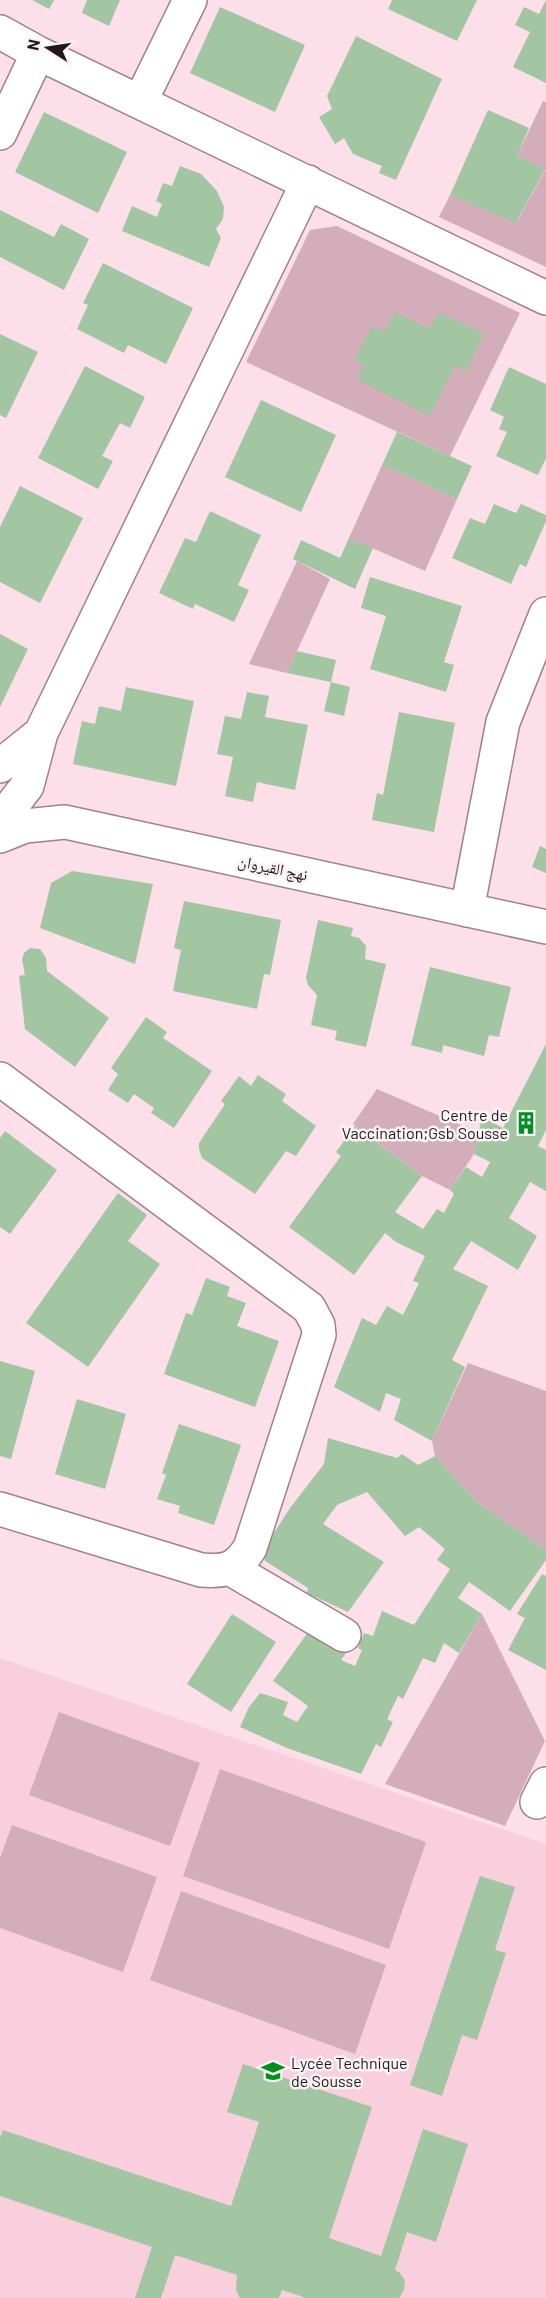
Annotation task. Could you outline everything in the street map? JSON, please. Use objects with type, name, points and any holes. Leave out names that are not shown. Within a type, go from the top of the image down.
[{"type":"street","points":[[141,100],[190,0]]},
{"type":"street","points":[[0,32],[546,298]]},
{"type":"street","points":[[0,133],[38,52]]},
{"type":"street","points":[[0,821],[27,786],[41,733],[308,182]]},
{"type":"street","points":[[467,910],[503,722],[546,614]]},
{"type":"street","points":[[0,766],[41,733]]},
{"type":"street","name":"نهج القيروان","points":[[0,836],[25,826],[65,822],[546,927]]},
{"type":"street","points":[[0,1079],[309,1308],[315,1316],[319,1335],[250,1548],[243,1560],[231,1569],[201,1570],[0,1509]]},
{"type":"street","points":[[231,1569],[344,1635]]},
{"type":"shaded area","points":[[543,101],[546,102],[546,267],[439,217],[450,195],[517,222],[545,170],[517,156]]},
{"type":"shaded area","points":[[337,226],[520,313],[450,456],[246,362],[310,230]]},
{"type":"shaded area","points":[[382,465],[457,499],[425,571],[349,538]]},
{"type":"shaded area","points":[[297,561],[330,579],[287,673],[249,664]]},
{"type":"shaded area","points":[[377,1089],[479,1133],[474,1154],[450,1190],[422,1176],[353,1124]]},
{"type":"shaded area","points":[[468,1363],[546,1391],[546,1550],[477,1502],[435,1456],[432,1441]]},
{"type":"shaded area","points":[[482,1614],[545,1741],[505,1826],[385,1784]]},
{"type":"shaded area","name":"Lycée Technique de Sousse","points":[[0,1658],[546,1844],[546,2298],[0,2298]]},
{"type":"shaded area","points":[[59,1712],[200,1763],[170,1846],[29,1795]]},
{"type":"shaded area","points":[[220,1769],[426,1842],[389,1949],[183,1876]]},
{"type":"shaded area","points":[[12,1825],[157,1877],[123,1972],[0,1928],[0,1858]]},
{"type":"shaded area","points":[[181,1891],[386,1965],[355,2054],[150,1980]]},
{"type":"building","points":[[32,0],[54,0],[49,9]]},
{"type":"building","points":[[87,0],[120,0],[109,26],[82,13]]},
{"type":"building","points":[[392,0],[477,0],[457,41],[388,9]]},
{"type":"building","points":[[546,0],[546,83],[513,67],[530,32],[515,25],[524,7],[539,14]]},
{"type":"building","points":[[220,7],[305,45],[275,112],[190,73]]},
{"type":"building","points":[[356,36],[442,79],[396,180],[379,173],[382,166],[353,154],[344,138],[335,144],[319,117],[332,109],[327,96]]},
{"type":"building","points":[[488,110],[529,128],[517,156],[545,169],[516,223],[450,195]]},
{"type":"building","points":[[44,112],[127,152],[98,213],[15,172]]},
{"type":"building","points":[[180,166],[201,174],[217,191],[224,207],[223,219],[216,229],[221,238],[209,267],[122,231],[132,206],[157,217],[162,204],[156,201],[163,183],[172,186]]},
{"type":"building","points":[[0,210],[54,237],[61,224],[89,239],[64,290],[0,257]]},
{"type":"building","points":[[103,263],[193,308],[166,364],[128,345],[124,353],[77,329],[88,305],[83,303]]},
{"type":"building","points":[[395,312],[430,329],[439,312],[484,334],[466,372],[455,366],[430,416],[356,379],[364,365],[354,360],[372,326],[385,332]]},
{"type":"building","points":[[0,334],[38,352],[6,418],[0,415]]},
{"type":"building","points":[[85,366],[145,397],[130,428],[120,423],[102,456],[113,461],[98,489],[38,458]]},
{"type":"building","points":[[509,367],[546,384],[546,458],[538,475],[496,456],[507,432],[499,429],[504,417],[490,410]]},
{"type":"building","points":[[261,400],[336,435],[301,512],[225,477]]},
{"type":"building","points":[[397,432],[472,466],[457,499],[382,465]]},
{"type":"building","points":[[20,486],[83,518],[40,603],[0,582],[0,527]]},
{"type":"building","points":[[494,504],[516,513],[521,504],[546,515],[546,521],[526,567],[520,564],[511,584],[452,558],[470,518],[485,524]]},
{"type":"building","points":[[210,511],[261,535],[238,585],[249,590],[234,622],[195,604],[193,609],[159,593],[185,538],[196,542]]},
{"type":"building","points":[[349,538],[373,548],[355,589],[293,559],[301,540],[340,558]]},
{"type":"building","points":[[370,577],[462,606],[444,662],[454,665],[446,692],[370,669],[386,616],[361,608]]},
{"type":"building","points":[[0,634],[28,649],[0,707]]},
{"type":"building","points":[[297,651],[336,660],[331,682],[287,673]]},
{"type":"building","points":[[331,682],[350,687],[344,716],[324,711]]},
{"type":"building","points":[[126,687],[194,701],[176,786],[73,764],[82,721],[95,724],[99,706],[121,711]]},
{"type":"building","points":[[247,692],[269,696],[265,717],[308,725],[295,790],[257,782],[253,802],[225,796],[233,757],[217,754],[225,716],[241,719]]},
{"type":"building","points":[[399,712],[455,723],[434,832],[372,820],[377,793],[383,795]]},
{"type":"building","points":[[540,846],[546,849],[546,873],[532,867]]},
{"type":"building","points":[[72,871],[153,884],[135,964],[40,928],[51,883]]},
{"type":"building","points":[[184,901],[281,920],[270,975],[264,974],[257,1009],[173,991],[181,950],[174,948]]},
{"type":"building","points":[[318,920],[353,928],[351,936],[359,938],[366,946],[365,959],[386,964],[366,1047],[335,1040],[337,1031],[311,1025],[317,995],[308,985],[306,978]]},
{"type":"building","points":[[30,948],[40,949],[46,958],[47,971],[109,1018],[75,1067],[25,1029],[19,976],[25,975],[22,959],[24,953]]},
{"type":"building","points":[[430,967],[511,987],[499,1037],[489,1035],[484,1056],[443,1045],[442,1053],[411,1045]]},
{"type":"building","points":[[146,1017],[167,1032],[163,1038],[212,1071],[174,1128],[151,1113],[154,1108],[134,1094],[128,1103],[108,1090],[118,1074],[111,1068]]},
{"type":"building","points":[[546,1044],[546,1130],[538,1146],[546,1150],[546,1191],[530,1182],[509,1218],[537,1236],[518,1270],[471,1241],[453,1269],[488,1286],[452,1360],[465,1367],[432,1441],[394,1420],[401,1399],[386,1393],[380,1412],[334,1387],[362,1318],[376,1325],[387,1306],[403,1315],[419,1283],[413,1281],[425,1256],[396,1242],[385,1233],[354,1275],[289,1227],[341,1156],[336,1152],[355,1126],[422,1176],[395,1212],[423,1229],[437,1209],[444,1213],[454,1194],[450,1190],[466,1167],[482,1177],[490,1162],[474,1154],[482,1117],[503,1128]]},
{"type":"building","points":[[258,1075],[286,1094],[282,1101],[316,1126],[296,1156],[286,1151],[255,1194],[202,1158],[199,1143],[225,1104],[221,1101],[239,1076],[251,1086]]},
{"type":"building","points":[[5,1131],[57,1170],[10,1234],[0,1227],[0,1138]]},
{"type":"building","points":[[118,1193],[147,1215],[128,1241],[160,1264],[88,1367],[26,1323]]},
{"type":"building","points":[[206,1278],[230,1287],[227,1296],[246,1303],[237,1326],[279,1341],[255,1407],[164,1374],[186,1313],[192,1315]]},
{"type":"building","points":[[0,1361],[35,1371],[11,1459],[0,1456]]},
{"type":"building","points":[[77,1399],[126,1414],[105,1489],[55,1474]]},
{"type":"building","points":[[179,1424],[241,1445],[214,1525],[178,1513],[180,1506],[157,1499],[166,1475],[162,1473]]},
{"type":"building","points":[[328,1438],[397,1458],[402,1454],[418,1465],[435,1456],[477,1502],[546,1550],[546,1560],[510,1611],[469,1582],[458,1598],[482,1614],[459,1653],[444,1643],[435,1663],[423,1658],[403,1699],[398,1696],[387,1719],[393,1722],[381,1747],[376,1744],[361,1774],[287,1748],[240,1727],[249,1707],[260,1693],[288,1702],[283,1715],[297,1722],[308,1706],[273,1681],[311,1628],[346,1653],[341,1660],[355,1666],[362,1650],[358,1648],[364,1633],[373,1636],[382,1611],[414,1625],[450,1569],[437,1560],[445,1549],[419,1527],[405,1536],[367,1492],[337,1505],[323,1524],[384,1562],[348,1612],[307,1593],[308,1588],[265,1561],[263,1550],[290,1508],[324,1464]]},
{"type":"building","points":[[542,1574],[546,1576],[546,1670],[508,1650],[525,1618],[517,1614]]},
{"type":"building","points":[[232,1614],[276,1642],[231,1712],[187,1684]]},
{"type":"building","points":[[480,1876],[515,1887],[495,1950],[506,1953],[477,2040],[462,2035],[442,2096],[410,2085]]},
{"type":"building","points":[[243,2064],[372,2107],[329,2238],[381,2256],[423,2129],[468,2144],[436,2242],[407,2232],[395,2270],[405,2280],[404,2290],[399,2298],[306,2298],[282,2290],[279,2298],[240,2298],[236,2290],[237,2275],[175,2255],[161,2298],[135,2298],[152,2247],[0,2196],[0,2138],[3,2130],[231,2206],[259,2122],[227,2112]]},
{"type":"place","name":"Centre de Vaccination;Gsb Sousse","points":[[526,1123]]},
{"type":"place","name":"Lycée Technique de Sousse","points":[[273,2071]]}]
